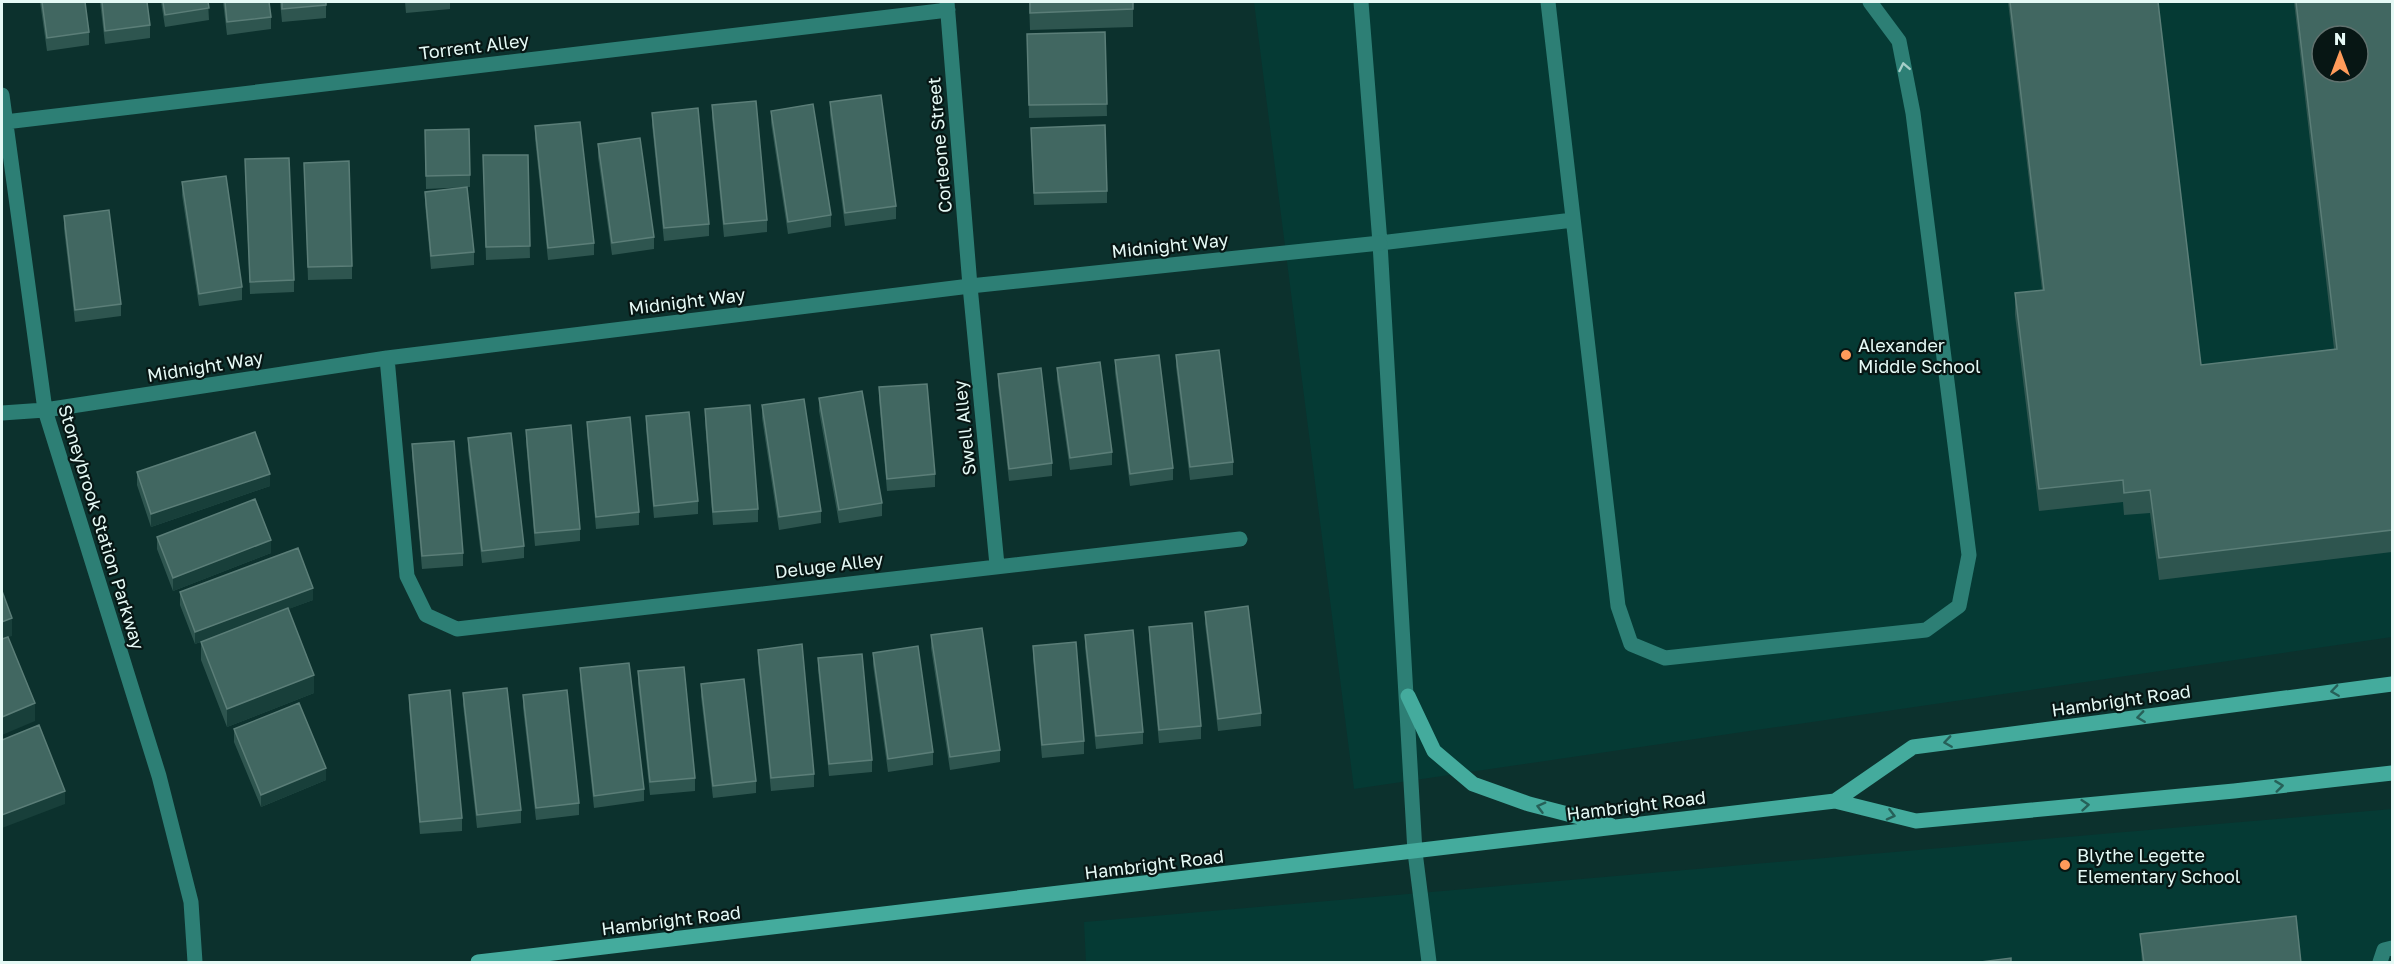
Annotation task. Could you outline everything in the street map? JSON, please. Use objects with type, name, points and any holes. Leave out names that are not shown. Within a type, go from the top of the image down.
[{"type":"main road","name":"Hambright Road","points":[[1834,801],[1913,747],[2392,684]]},
{"type":"main road","points":[[1408,696],[1434,751],[1473,784],[1529,804],[1618,827]]},
{"type":"main road","name":"Hambright Road","points":[[478,963],[1834,801],[1916,821],[2234,791],[2392,773]]},
{"type":"street","points":[[1361,2],[1380,243],[1408,696],[1415,852],[1429,963]]},
{"type":"street","points":[[1548,2],[1618,606],[1631,644],[1665,658],[1926,630],[1959,606],[1969,555],[1914,125],[1899,41],[1870,2]]},
{"type":"street","name":"Torrent Alley","points":[[5,122],[948,6]]},
{"type":"street","name":"Corleone Street","points":[[948,6],[970,286]]},
{"type":"street","name":"Stoneybrook Station Parkway","points":[[2,96],[45,410],[159,776],[190,902],[195,963]]},
{"type":"street","name":"Midnight Way","points":[[2,413],[45,410],[387,358],[970,286],[1380,243],[1573,220]]},
{"type":"street","name":"Swell Alley","points":[[970,286],[997,565]]},
{"type":"street","name":"Deluge Alley","points":[[387,358],[407,576],[426,615],[457,629],[997,565],[1240,539]]},
{"type":"street","points":[[2380,963],[2384,950],[2392,948]]},
{"type":"shaded area","name":"Alexander Middle School","points":[[1254,2],[2392,2],[2392,637],[1354,789]]},
{"type":"shaded area","name":"Blythe Legette Elementary School","points":[[2392,809],[2392,962],[1086,962],[1084,922]]},
{"type":"building","points":[[42,2],[85,2],[89,32],[47,38]]},
{"type":"building","points":[[102,2],[147,2],[150,25],[105,31]]},
{"type":"building","points":[[163,2],[208,2],[209,8],[165,15]]},
{"type":"building","points":[[225,2],[269,2],[271,17],[227,22]]},
{"type":"building","points":[[282,2],[326,2],[326,5],[282,9]]},
{"type":"building","points":[[1030,2],[1133,2],[1133,9],[1030,13]]},
{"type":"building","points":[[2010,2],[2158,2],[2201,365],[2337,349],[2296,2],[2392,2],[2392,530],[2159,558],[2150,490],[2124,493],[2123,480],[2039,489],[2015,293],[2044,290]]},
{"type":"building","points":[[1105,32],[1107,104],[1029,105],[1027,34]]},
{"type":"building","points":[[881,95],[896,206],[845,213],[830,102]]},
{"type":"building","points":[[756,101],[767,220],[724,224],[712,105]]},
{"type":"building","points":[[813,104],[831,215],[788,222],[771,111]]},
{"type":"building","points":[[698,108],[709,224],[664,228],[652,113]]},
{"type":"building","points":[[580,122],[594,243],[548,248],[535,126]]},
{"type":"building","points":[[1105,125],[1107,191],[1034,193],[1031,128]]},
{"type":"building","points":[[469,129],[470,175],[426,176],[425,130]]},
{"type":"building","points":[[640,138],[654,237],[612,243],[598,144]]},
{"type":"building","points":[[483,155],[528,155],[530,246],[486,247]]},
{"type":"building","points":[[289,158],[294,280],[250,282],[245,159]]},
{"type":"building","points":[[349,161],[352,266],[308,267],[304,163]]},
{"type":"building","points":[[226,176],[242,287],[199,294],[182,182]]},
{"type":"building","points":[[467,187],[474,252],[431,256],[425,192]]},
{"type":"building","points":[[109,210],[121,304],[75,310],[64,216]]},
{"type":"building","points":[[1219,350],[1233,462],[1190,467],[1176,355]]},
{"type":"building","points":[[1159,355],[1173,468],[1130,474],[1115,360]]},
{"type":"building","points":[[1100,362],[1112,452],[1070,458],[1057,368]]},
{"type":"building","points":[[1041,368],[1052,463],[1009,469],[998,374]]},
{"type":"building","points":[[927,384],[935,474],[887,479],[879,387]]},
{"type":"building","points":[[862,391],[882,503],[839,510],[819,398]]},
{"type":"building","points":[[804,399],[821,511],[779,517],[762,405]]},
{"type":"building","points":[[750,405],[758,509],[713,512],[705,409]]},
{"type":"building","points":[[689,412],[698,501],[654,506],[646,416]]},
{"type":"building","points":[[630,417],[639,512],[596,517],[587,422]]},
{"type":"building","points":[[571,425],[580,529],[535,533],[526,430]]},
{"type":"building","points":[[255,432],[270,474],[151,514],[137,472]]},
{"type":"building","points":[[511,433],[524,546],[482,551],[468,438]]},
{"type":"building","points":[[454,441],[463,553],[422,556],[412,444]]},
{"type":"building","points":[[255,499],[271,540],[173,578],[157,537]]},
{"type":"building","points":[[298,548],[313,588],[195,632],[180,592]]},
{"type":"building","points":[[2,591],[12,618],[2,622]]},
{"type":"building","points":[[1248,606],[1261,713],[1218,719],[1205,612]]},
{"type":"building","points":[[288,608],[314,675],[227,709],[201,642]]},
{"type":"building","points":[[1192,623],[1201,726],[1159,730],[1149,627]]},
{"type":"building","points":[[982,628],[1000,750],[950,757],[931,635]]},
{"type":"building","points":[[1133,630],[1143,732],[1096,736],[1085,635]]},
{"type":"building","points":[[8,637],[35,703],[2,717],[2,639]]},
{"type":"building","points":[[1076,642],[1084,741],[1042,745],[1033,646]]},
{"type":"building","points":[[802,644],[814,774],[771,778],[758,650]]},
{"type":"building","points":[[918,646],[933,752],[888,759],[873,653]]},
{"type":"building","points":[[862,654],[872,760],[829,764],[818,658]]},
{"type":"building","points":[[629,663],[644,789],[594,796],[580,668]]},
{"type":"building","points":[[684,667],[695,778],[650,782],[638,671]]},
{"type":"building","points":[[744,679],[756,781],[713,786],[701,684]]},
{"type":"building","points":[[507,688],[521,810],[477,815],[463,693]]},
{"type":"building","points":[[450,690],[462,818],[420,822],[409,695]]},
{"type":"building","points":[[567,690],[579,803],[536,808],[523,695]]},
{"type":"building","points":[[299,703],[326,768],[261,795],[234,729]]},
{"type":"building","points":[[39,725],[65,791],[2,815],[2,740]]},
{"type":"building","points":[[2296,916],[2301,963],[2144,963],[2140,934]]},
{"type":"building","points":[[2011,958],[2011,963],[1973,963]]},
{"type":"place","name":"Alexander Middle School","points":[[1846,355]]},
{"type":"place","name":"Blythe Legette Elementary School","points":[[2065,865]]}]
